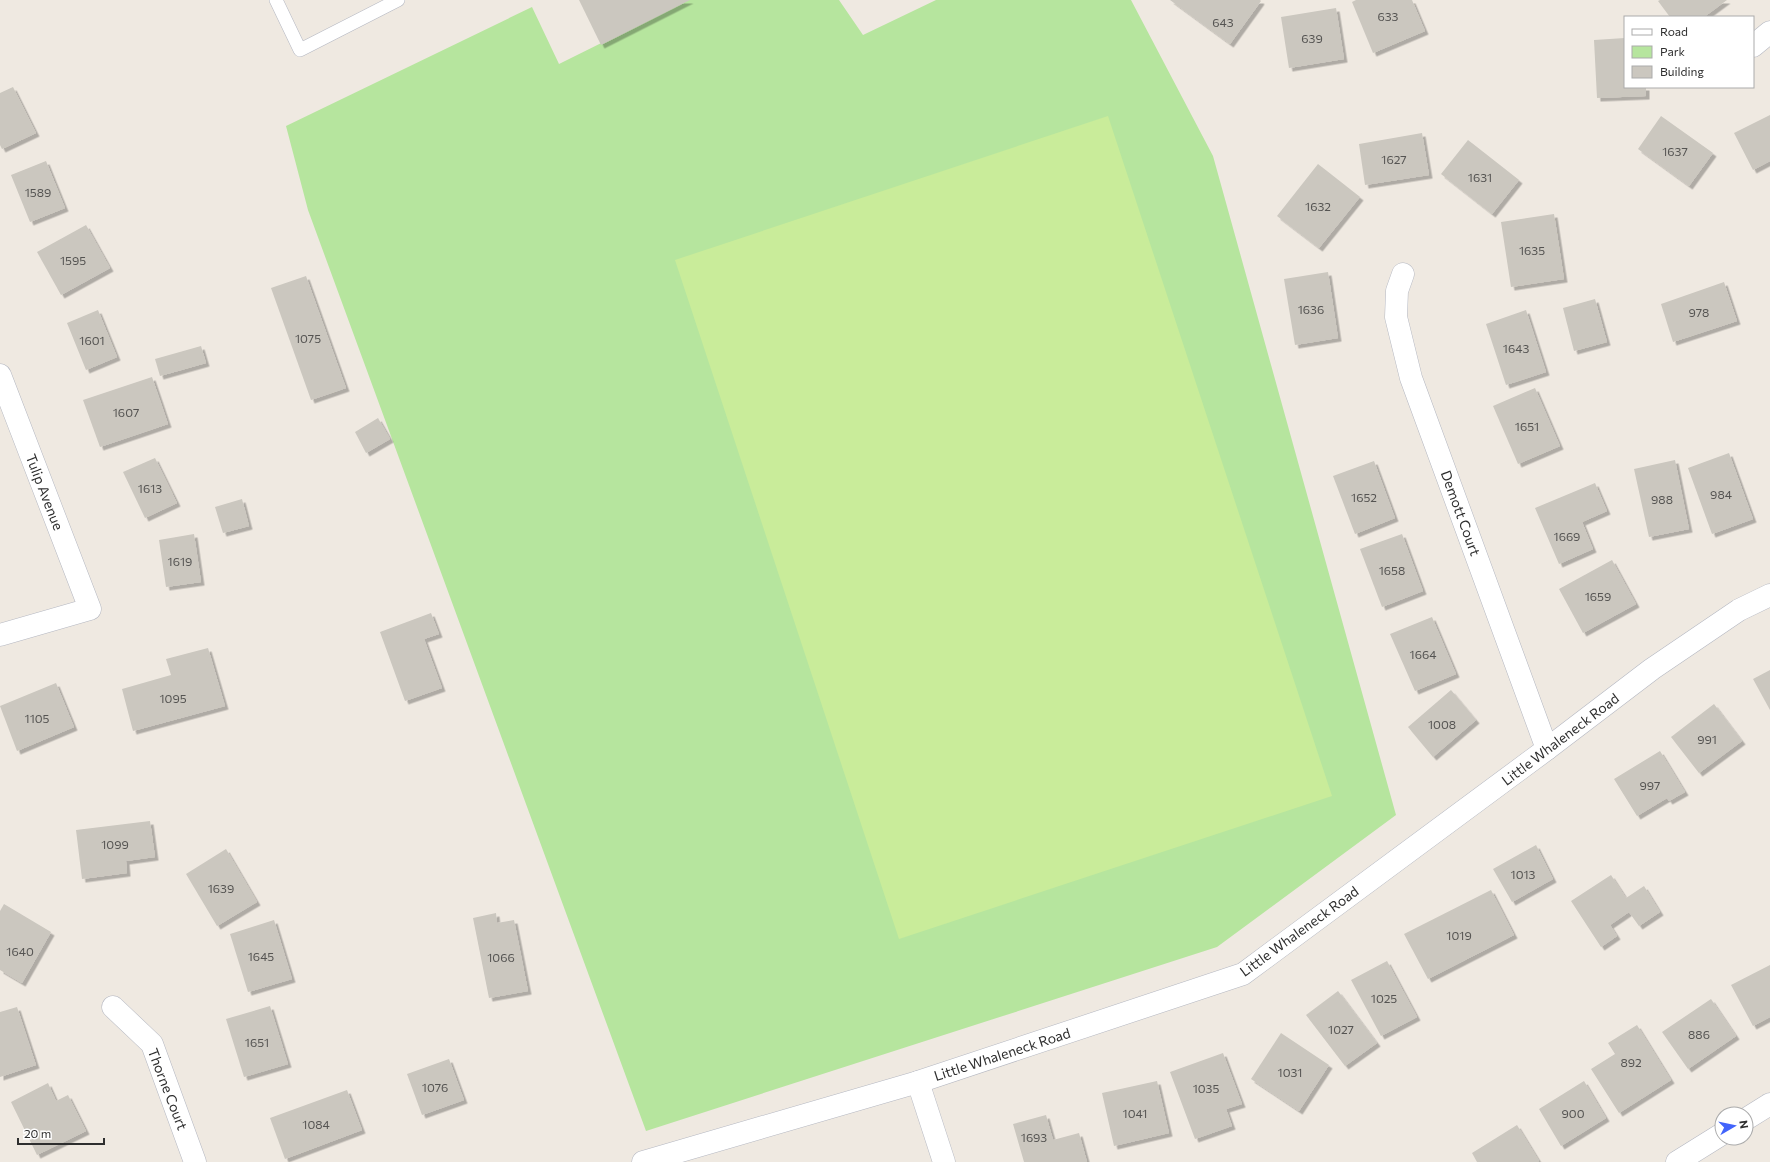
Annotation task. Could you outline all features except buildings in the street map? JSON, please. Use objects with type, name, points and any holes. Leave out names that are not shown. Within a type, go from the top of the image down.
[{"type":"street","points":[[1754,45],[1770,32]]},
{"type":"street","name":"Demott Court","points":[[1403,274],[1397,291],[1396,317],[1411,378],[1548,749]]},
{"type":"street","name":"Tulip Avenue","points":[[0,375],[90,609],[0,635]]},
{"type":"street","name":"Little Whaleneck Road","points":[[643,1162],[918,1082],[1243,974],[1548,749],[1652,669],[1739,610],[1770,595]]},
{"type":"street","name":"Thorne Court","points":[[113,1007],[152,1044],[195,1162]]},
{"type":"street","points":[[918,1082],[944,1162]]},
{"type":"street","points":[[1754,1114],[1770,1104]]},
{"type":"street","points":[[1677,1162],[1714,1139]]},
{"type":"lane","points":[[276,0],[300,50],[398,0]]},
{"type":"green space","points":[[688,0],[839,0],[863,35],[936,0],[1131,0],[1213,156],[1396,815],[1217,947],[646,1131],[308,210],[286,126],[532,7],[559,64]]},
{"type":"green space","points":[[1108,116],[1332,796],[899,939],[675,260]]}]
